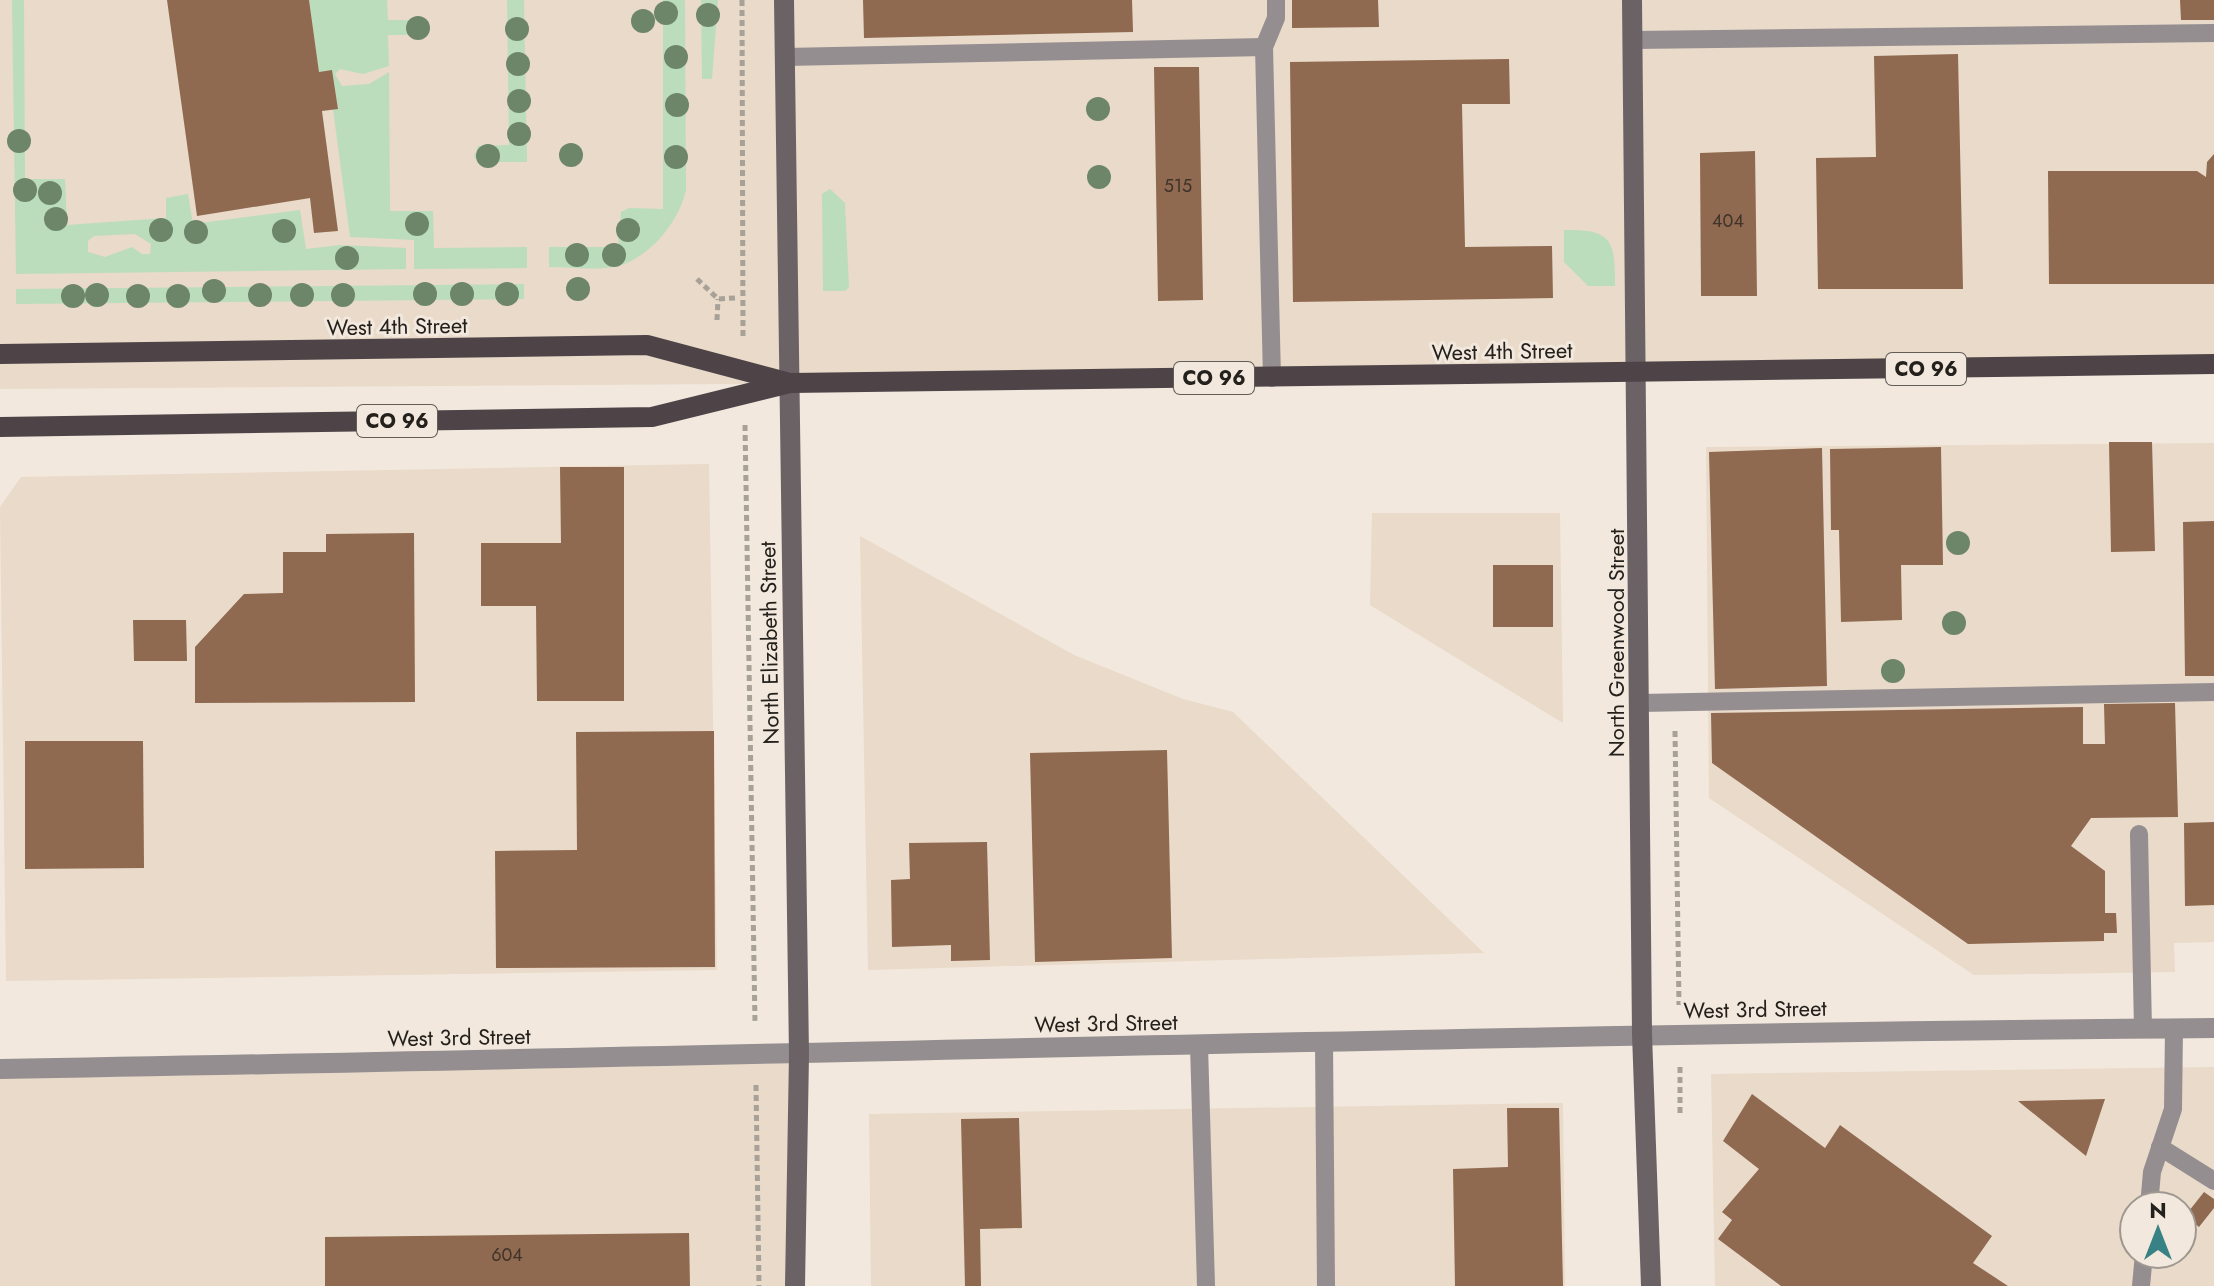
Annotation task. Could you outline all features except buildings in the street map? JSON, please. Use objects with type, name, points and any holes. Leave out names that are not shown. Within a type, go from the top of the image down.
[{"type":"main road","name":"North Elizabeth Street","points":[[784,0],[799,1055],[795,1286]]},
{"type":"main road","name":"North Greenwood Street","points":[[1632,0],[1642,1034],[1651,1286]]},
{"type":"main road","name":"West 4th Street","points":[[0,354],[647,345],[790,383]]},
{"type":"main road","name":"West 4th Street","points":[[0,427],[652,417],[790,383],[2214,364]]},
{"type":"street","name":"West 3rd Street","points":[[0,1069],[755,1056],[1642,1034],[2214,1028]]},
{"type":"lane","points":[[1272,378],[1264,47],[1276,18],[1276,0]]},
{"type":"lane","points":[[1633,40],[2214,33]]},
{"type":"lane","points":[[785,57],[1264,47]]},
{"type":"lane","points":[[1641,703],[2214,692]]},
{"type":"lane","points":[[2139,834],[2143,1029]]},
{"type":"lane","points":[[2150,1190],[2152,1172],[2173,1109],[2174,1028]]},
{"type":"lane","points":[[1324,1042],[1326,1286]]},
{"type":"lane","points":[[1199,1045],[1206,1286]]},
{"type":"lane","points":[[2160,1147],[2214,1181]]},
{"type":"path","points":[[742,0],[744,371]]},
{"type":"path","points":[[697,279],[718,299],[735,298]]},
{"type":"path","points":[[717,320],[718,299]]},
{"type":"path","points":[[745,394],[759,1286]]},
{"type":"shaded area","points":[[0,0],[2214,0],[2214,364],[865,383],[0,389]]},
{"type":"shaded area","points":[[2214,443],[2214,942],[2174,943],[2175,972],[1974,975],[1709,798],[1706,447]]},
{"type":"shaded area","points":[[709,464],[717,970],[6,981],[0,507],[21,477]]},
{"type":"shaded area","points":[[1372,513],[1560,513],[1563,723],[1370,605]]},
{"type":"shaded area","points":[[860,536],[1074,655],[1183,699],[1233,712],[1484,953],[868,970]]},
{"type":"shaded area","points":[[799,1055],[795,1286],[0,1286],[0,1069]]},
{"type":"shaded area","points":[[2214,1067],[2214,1286],[1715,1286],[1711,1074]]},
{"type":"shaded area","points":[[1563,1103],[1565,1286],[871,1286],[869,1114]]},
{"type":"green space","points":[[12,0],[24,0],[25,179],[65,179],[67,225],[166,218],[166,198],[188,194],[193,224],[300,210],[306,249],[340,245],[406,248],[406,269],[16,274]],"holes":[[[135,234],[151,244],[150,254],[142,254],[132,247],[105,257],[88,252],[88,241],[94,236]]]},
{"type":"green space","points":[[309,0],[387,0],[388,20],[421,20],[428,25],[425,35],[388,35],[389,66],[363,74],[340,69],[335,74],[342,86],[369,84],[389,72],[390,211],[433,211],[434,248],[527,247],[527,268],[414,269],[414,240],[350,237],[333,109],[338,108],[332,71],[319,72]]},
{"type":"green space","points":[[507,0],[524,0],[527,162],[479,162],[474,157],[478,146],[509,145]]},
{"type":"green space","points":[[663,0],[685,0],[686,190],[677,214],[662,236],[642,255],[618,266],[549,267],[549,247],[618,247],[621,212],[629,208],[663,209]]},
{"type":"green space","points":[[701,0],[718,0],[712,79],[702,79]]},
{"type":"green space","points":[[830,189],[845,203],[849,287],[845,291],[823,291],[822,194]]},
{"type":"green space","points":[[1564,230],[1593,232],[1608,241],[1614,258],[1615,286],[1588,286],[1564,262]]},
{"type":"green space","points":[[524,284],[524,299],[16,304],[16,289]]}]
